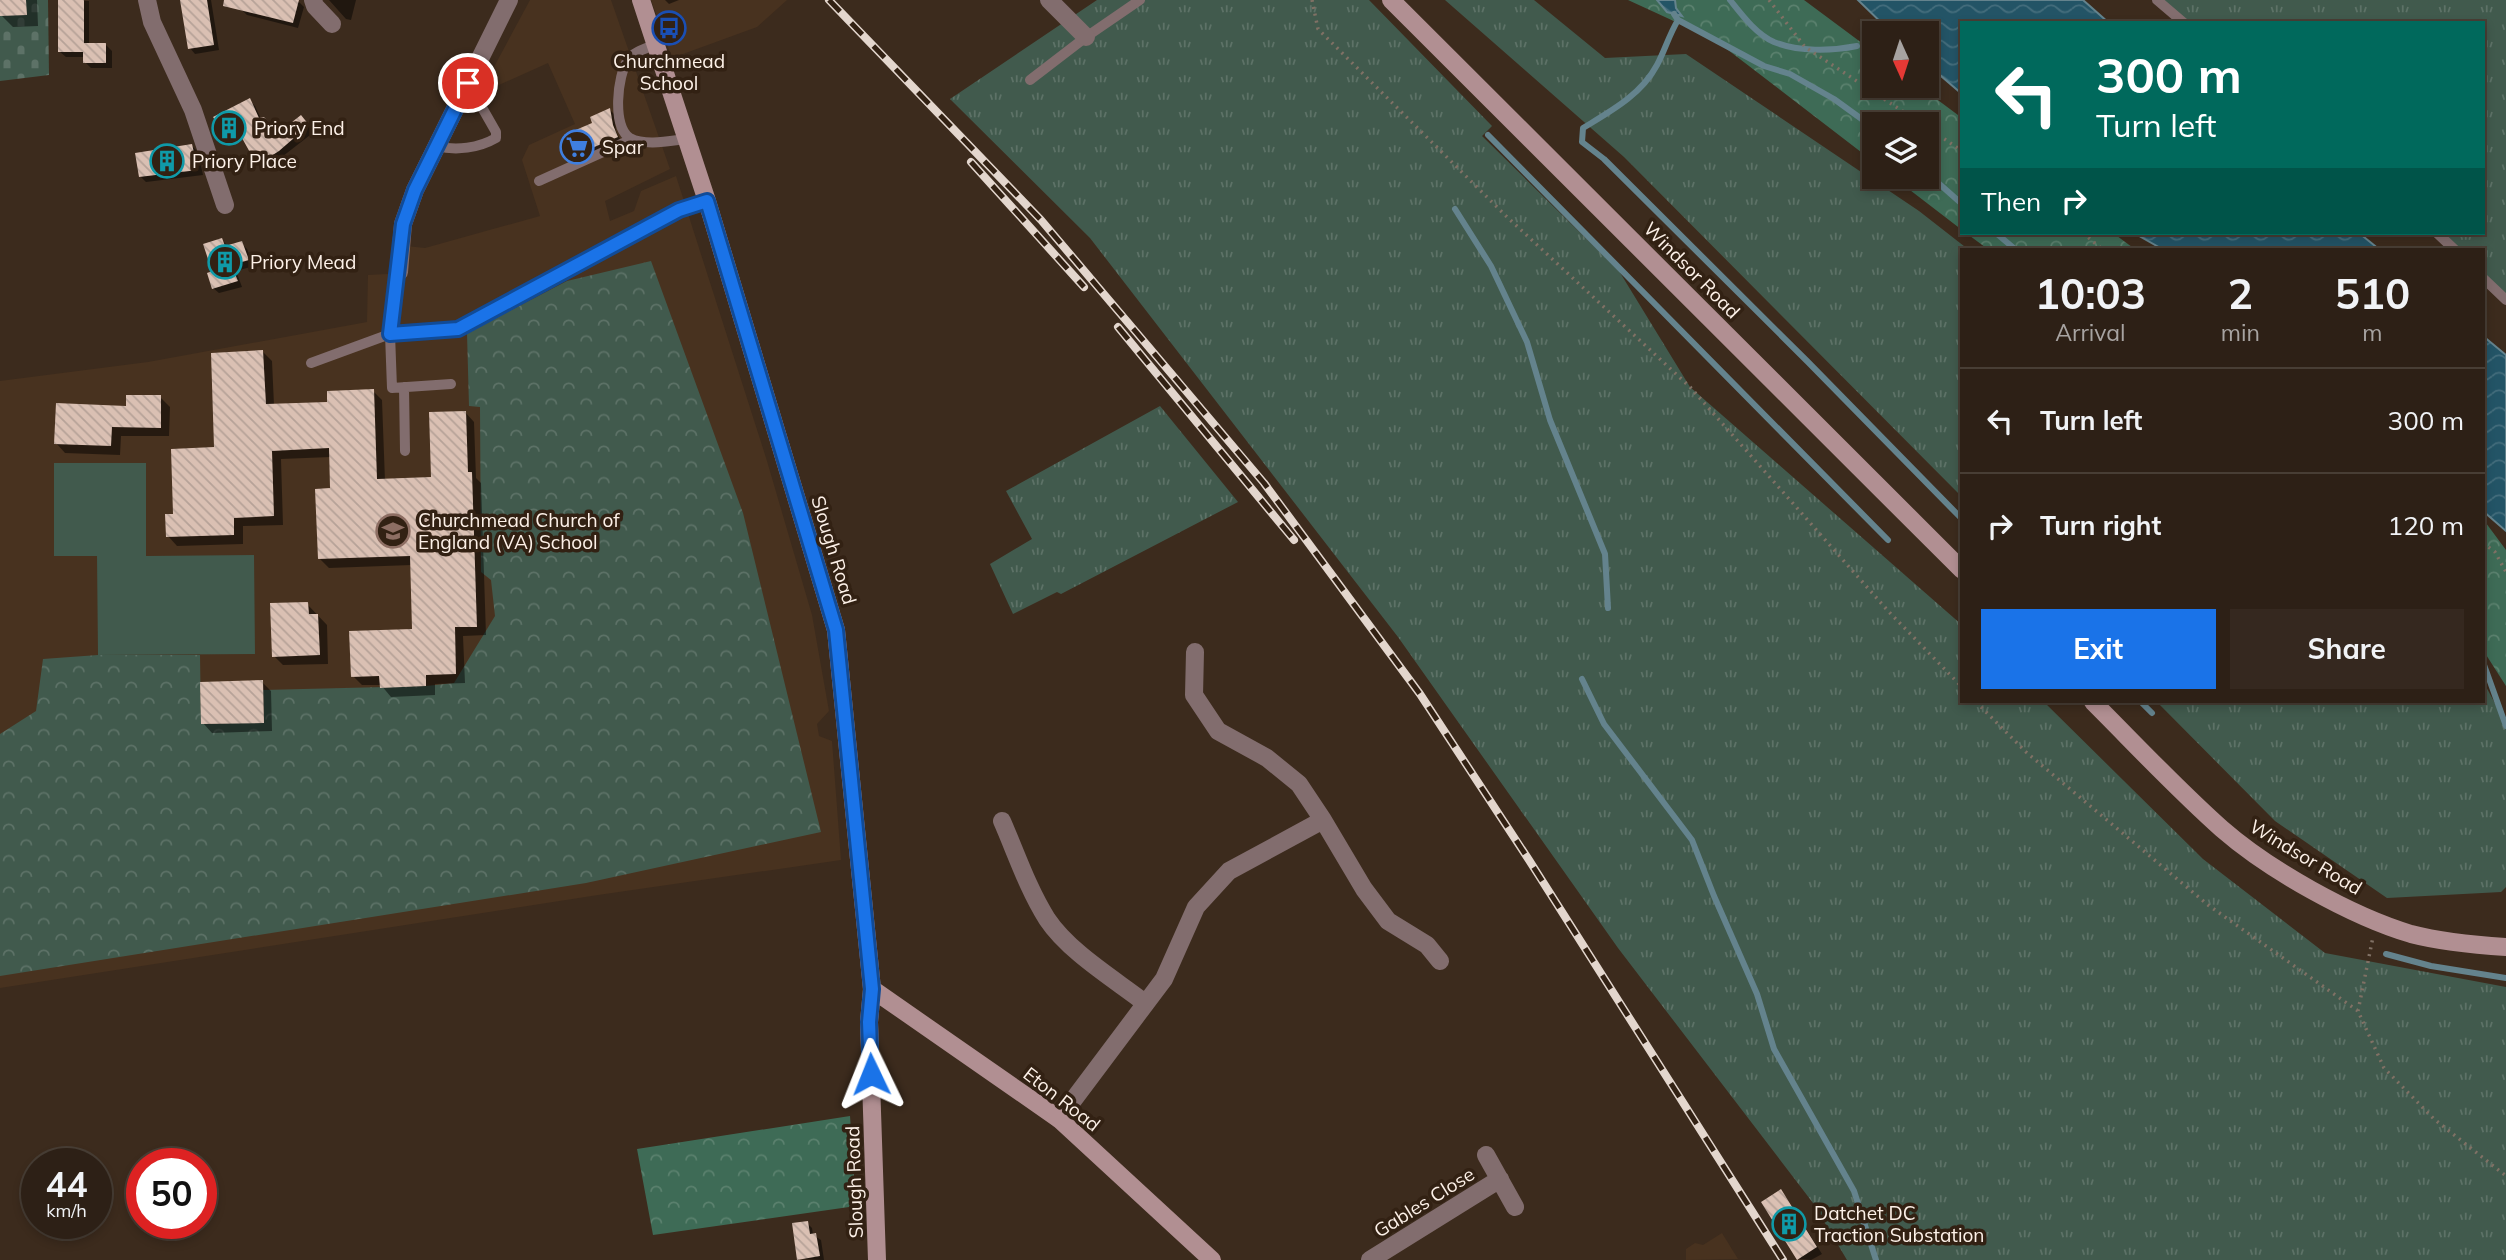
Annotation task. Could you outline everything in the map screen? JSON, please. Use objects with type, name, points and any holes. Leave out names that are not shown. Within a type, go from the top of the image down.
[{"type":"main road","name":"Slough Road","points":[[640,0],[657,44],[685,139],[707,201],[836,630],[872,989],[869,1022],[877,1260]]},
{"type":"main road","name":"Windsor Road","points":[[1391,0],[1960,568]]},
{"type":"main road","name":"Windsor Road","points":[[2094,703],[2223,830],[2265,862],[2320,894],[2376,921],[2413,934],[2465,944],[2506,947]]},
{"type":"main road","name":"Eton Road","points":[[872,989],[1059,1119],[1212,1260]]},
{"type":"street","points":[[148,0],[152,22],[193,110],[225,205]]},
{"type":"street","points":[[313,0],[315,6],[332,24]]},
{"type":"street","points":[[399,272],[403,224],[415,190],[509,0]]},
{"type":"street","points":[[1049,0],[1086,37]]},
{"type":"street","points":[[1195,652],[1194,695],[1218,731],[1267,758],[1298,784],[1364,889],[1388,921],[1427,945],[1440,961]]},
{"type":"street","points":[[1059,1119],[1164,979],[1196,908],[1229,871],[1323,820]]},
{"type":"street","points":[[1002,821],[1031,889],[1048,920],[1068,942],[1145,1003]]},
{"type":"street","points":[[1486,1155],[1515,1207]]},
{"type":"street","name":"Gables Close","points":[[1370,1260],[1500,1180]]},
{"type":"lane","points":[[1030,80],[1140,0]]},
{"type":"lane","points":[[2157,0],[2182,21]]},
{"type":"lane","points":[[632,139],[625,134],[617,102],[619,81],[629,57],[657,44]]},
{"type":"lane","points":[[437,146],[461,149],[496,138],[496,132],[468,83]]},
{"type":"lane","points":[[538,181],[632,139],[685,139]]},
{"type":"lane","points":[[311,363],[390,334],[458,329],[679,210],[707,201]]},
{"type":"lane","points":[[2439,235],[2453,248]]},
{"type":"lane","points":[[399,272],[390,334],[392,388],[451,384]]},
{"type":"lane","points":[[2485,280],[2506,300]]},
{"type":"lane","points":[[404,387],[405,451]]},
{"type":"path","points":[[1312,0],[1318,29],[1506,216],[1690,387],[1889,612],[1960,685]]},
{"type":"path","points":[[1769,0],[1805,47],[1904,112]]},
{"type":"path","points":[[1939,135],[1960,150]]},
{"type":"path","points":[[2086,235],[2102,248]]},
{"type":"path","points":[[2485,544],[2495,552],[2506,572]]},
{"type":"path","points":[[1977,703],[2026,752],[2208,905],[2358,1011],[2384,1068],[2434,1119],[2506,1176]]},
{"type":"path","points":[[2358,1011],[2376,921]]},
{"type":"shaded area","name":"Churchmead Church of England (VA) School","points":[[530,0],[611,0],[670,169],[605,201],[610,221],[634,211],[641,191],[676,176],[767,461],[812,615],[829,711],[817,724],[819,736],[832,741],[841,860],[0,988],[0,381],[148,362],[367,322],[368,275],[406,273],[406,246],[425,248],[540,216],[522,160],[529,145],[575,124],[548,63],[490,89],[488,78]]},
{"type":"shaded area","points":[[651,0],[787,0],[757,27],[672,58]]},
{"type":"shaded area","points":[[1722,1233],[1738,1259],[1686,1260],[1686,1249],[1695,1243],[1703,1245]]},
{"type":"green space","points":[[0,0],[48,0],[49,75],[0,81]]},
{"type":"green space","points":[[1097,0],[1369,0],[1492,126],[1482,136],[1619,271],[1690,387],[1960,623],[1960,703],[2045,703],[2203,859],[2325,953],[2506,987],[2506,1260],[1847,1260],[1813,1203],[1618,948],[1398,637],[1090,238],[950,99]]},
{"type":"green space","points":[[1445,0],[1534,0],[1605,58],[1686,54],[1862,173],[1862,189],[1886,189],[1966,248],[1960,248],[1960,495],[1624,157]]},
{"type":"green space","points":[[1628,0],[1804,0],[1862,43],[1862,98],[1935,98],[1960,117],[1960,228],[1909,189],[1939,189],[1939,112],[1862,112],[1862,153],[1715,40]]},
{"type":"green space","points":[[2156,0],[2506,0],[2506,295],[2485,276],[2485,248],[2456,248],[2439,235],[2485,235],[2485,21],[2182,21]]},
{"type":"green space","points":[[1969,235],[2116,235],[2133,248],[1986,248]]},
{"type":"green space","points":[[651,261],[743,513],[821,832],[586,883],[0,976],[0,734],[36,711],[43,659],[98,655],[200,655],[201,724],[264,722],[263,690],[454,683],[495,616],[491,580],[481,572],[480,407],[469,406],[467,333],[567,281]]},
{"type":"green space","points":[[1160,406],[1238,502],[1061,594],[1057,592],[1013,614],[990,564],[1032,539],[1006,491]]},
{"type":"green space","points":[[54,463],[146,463],[146,556],[254,555],[255,654],[98,655],[97,556],[54,556]]},
{"type":"green space","points":[[2485,522],[2506,550],[2506,686],[2485,653]]},
{"type":"green space","points":[[2485,685],[2506,724],[2506,887],[2501,892],[2387,898],[2275,821],[2158,703],[2485,703]]},
{"type":"green space","points":[[850,1116],[856,1206],[653,1235],[637,1149]]},
{"type":"water","points":[[1657,0],[1675,0],[1676,8],[1682,16],[1667,12]]},
{"type":"water","points":[[1858,0],[2083,0],[2107,21],[1960,21],[1960,92],[1939,74],[1939,21],[1880,21]]},
{"type":"water","points":[[2138,235],[2361,235],[2378,248],[2160,248]]},
{"type":"water","points":[[2485,338],[2506,355],[2506,531],[2485,513]]},
{"type":"building","points":[[0,0],[26,0],[27,15],[0,16]]},
{"type":"building","points":[[58,0],[84,0],[84,43],[106,43],[106,63],[83,63],[83,52],[58,52]]},
{"type":"building","points":[[180,0],[207,0],[214,45],[188,49]]},
{"type":"building","points":[[224,0],[299,0],[293,23],[223,6]]},
{"type":"building","name":"Priory End","points":[[250,98],[259,118],[264,117],[278,133],[301,115],[309,125],[279,151],[257,165],[237,129],[224,136],[213,117]]},
{"type":"building","points":[[610,108],[618,137],[573,156],[564,135],[592,123],[590,117]]},
{"type":"building","name":"Priory Place","points":[[192,144],[198,170],[139,177],[135,153]]},
{"type":"building","name":"Priory Mead","points":[[222,238],[225,246],[242,241],[249,260],[231,265],[238,281],[212,289],[207,273],[212,271],[203,244]]},
{"type":"building","points":[[263,350],[266,404],[327,402],[327,391],[374,389],[377,479],[431,477],[429,412],[466,411],[468,472],[472,472],[477,627],[455,627],[456,674],[426,675],[426,686],[380,688],[379,676],[351,677],[349,631],[412,629],[410,556],[318,559],[315,489],[330,488],[329,448],[272,451],[274,516],[234,518],[234,535],[166,537],[165,514],[173,514],[171,449],[214,447],[211,353]]},
{"type":"building","points":[[126,395],[161,395],[161,428],[112,427],[111,446],[54,444],[56,403],[126,406]]},
{"type":"building","points":[[308,602],[309,614],[318,614],[320,655],[272,657],[270,603]]},
{"type":"building","points":[[263,680],[264,723],[201,724],[200,682]]},
{"type":"building","name":"Datchet DC Traction Substation","points":[[1781,1189],[1817,1247],[1797,1260],[1761,1202]]},
{"type":"building","points":[[808,1221],[810,1234],[816,1233],[820,1256],[797,1260],[792,1223]]},
{"type":"waterway","points":[[1730,0],[1755,29],[1774,42],[1815,50],[1857,46]]},
{"type":"waterway","points":[[1674,14],[1678,20],[1764,66],[1790,74],[1834,99],[1862,119]]},
{"type":"waterway","points":[[1678,20],[1660,59],[1643,85],[1583,128],[1582,142],[1604,159],[1960,517]]},
{"type":"waterway","points":[[1488,135],[1888,540]]},
{"type":"waterway","points":[[1939,184],[1960,202]]},
{"type":"waterway","points":[[1455,209],[1491,266],[1527,342],[1550,420],[1605,554],[1608,608]]},
{"type":"waterway","points":[[1998,235],[2014,248]]},
{"type":"waterway","points":[[2485,668],[2506,726]]},
{"type":"waterway","points":[[1582,679],[1604,724],[1692,840],[1757,994],[1774,1049],[1854,1191],[1876,1260]]},
{"type":"waterway","points":[[2142,703],[2152,713]]},
{"type":"waterway","points":[[2386,954],[2431,966],[2506,978]]},
{"type":"railway","points":[[829,0],[1041,220],[1264,483],[1420,694],[1529,860],[1783,1260]]},
{"type":"railway","points":[[971,162],[1084,287]]},
{"type":"railway","points":[[1118,327],[1294,540]]},
{"type":"place","name":"Churchmead School","points":[[669,28]]},
{"type":"place","name":"Priory End","points":[[229,128]]},
{"type":"place","name":"Spar","points":[[577,147]]},
{"type":"place","name":"Priory Place","points":[[167,161]]},
{"type":"place","name":"Priory Mead","points":[[225,262]]},
{"type":"place","name":"Churchmead Church of England (VA) School","points":[[393,531]]},
{"type":"place","name":"Datchet DC Traction Substation","points":[[1789,1224]]},
{"type":"route","points":[[468,83],[415,190],[403,224],[390,334],[458,329],[679,210],[707,201],[836,630],[872,989],[869,1022],[871,1074]]}]
